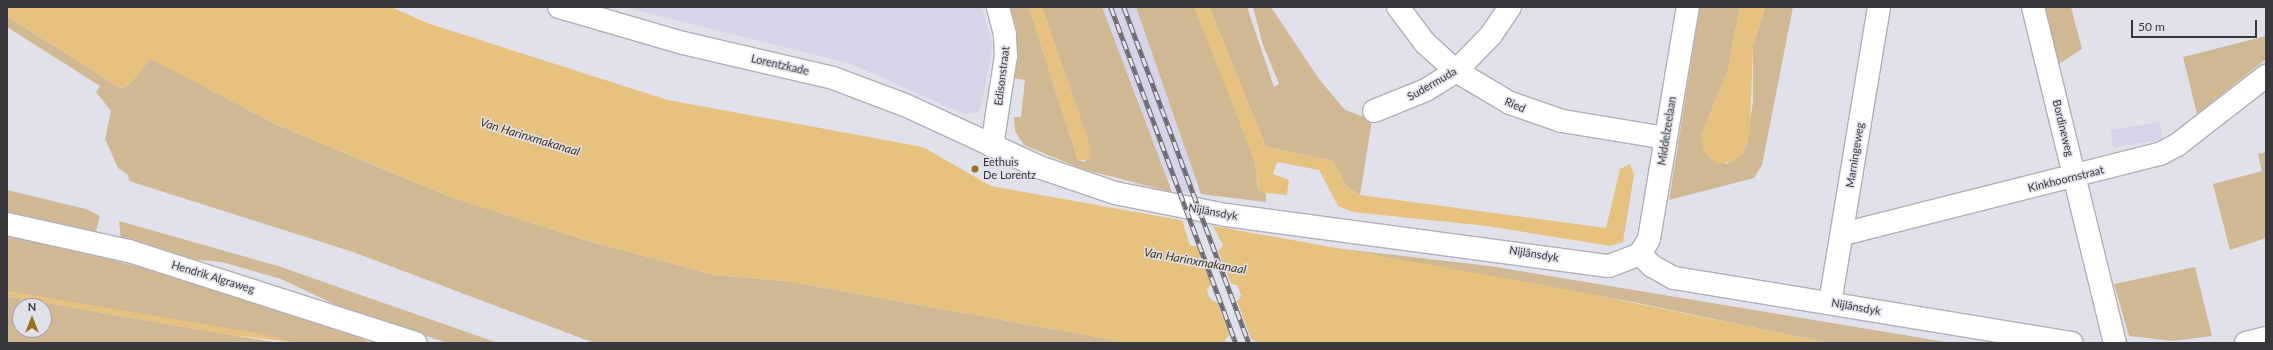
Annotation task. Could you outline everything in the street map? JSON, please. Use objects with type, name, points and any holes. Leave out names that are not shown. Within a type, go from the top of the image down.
[{"type":"street","name":"Lorentzkade","points":[[559,7],[593,13],[833,78],[905,105],[992,146]]},
{"type":"street","name":"Edisonstraat","points":[[992,146],[1006,56],[1005,34],[998,7]]},
{"type":"street","name":"Ried","points":[[1398,7],[1425,43],[1456,71],[1495,96],[1532,112],[1666,138]]},
{"type":"street","name":"Sudermuda","points":[[1374,111],[1426,90],[1456,71],[1491,35],[1510,7]]},
{"type":"street","name":"Middelzeelaan","points":[[1640,254],[1648,239],[1688,7]]},
{"type":"street","name":"Marningeweg","points":[[1830,303],[1879,7]]},
{"type":"street","name":"Bordineweg","points":[[2032,7],[2076,177],[2115,343]]},
{"type":"street","name":"Kinkhoornstraat","points":[[1842,234],[2076,177],[2160,154],[2177,145],[2266,76]]},
{"type":"street","name":"Nijlânsdyk","points":[[992,146],[1076,182],[1226,215],[1598,265],[1619,264],[1640,254],[1652,266],[1674,278],[2072,343]]},
{"type":"street","name":"Hendrik Algraweg","points":[[7,224],[136,253],[416,343]]},
{"type":"street","points":[[2246,343],[2266,338]]},
{"type":"shaded area","points":[[624,7],[982,7],[992,43],[991,57],[981,106],[977,112],[964,114],[852,64]]},
{"type":"shaded area","points":[[1005,7],[1029,7],[1078,160],[1085,162],[1091,150],[1042,7],[1102,7],[1172,192],[1082,169],[1024,145],[1015,131],[1014,117],[1021,117],[1025,80],[1013,78]]},
{"type":"shaded area","points":[[1042,7],[1194,7],[1255,162],[1259,192],[1266,193],[1266,202],[1201,194],[1195,178],[1193,193],[1180,192],[1166,175],[1172,192],[1137,185],[1091,150]]},
{"type":"shaded area","points":[[1136,7],[1194,7],[1255,162],[1258,189],[1266,193],[1266,202],[1201,194]]},
{"type":"shaded area","points":[[1209,7],[1247,7],[1274,87],[1279,84],[1263,45],[1253,7],[1271,7],[1319,79],[1345,110],[1372,120],[1360,195],[1347,187],[1333,161],[1266,147]]},
{"type":"shaded area","points":[[1700,7],[1740,7],[1728,70],[1701,136],[1710,158],[1727,164],[1744,152],[1747,143],[1753,101],[1753,46],[1765,7],[1793,7],[1762,165],[1754,178],[1669,200]]},
{"type":"shaded area","points":[[2045,7],[2071,7],[2082,49],[2059,64]]},
{"type":"shaded area","points":[[7,16],[120,88],[128,86],[151,58],[273,123],[451,197],[585,240],[715,275],[787,281],[1130,343],[594,343],[353,252],[129,181],[128,175],[118,168],[105,139],[111,111],[96,92],[100,86],[7,27]]},
{"type":"shaded area","points":[[2266,36],[2266,59],[2197,114],[2183,57]]},
{"type":"shaded area","points":[[2160,122],[2163,140],[2113,148],[2111,130]]},
{"type":"shaded area","points":[[2266,152],[2266,238],[2230,250],[2213,184],[2262,171],[2258,154]]},
{"type":"shaded area","points":[[7,190],[86,209],[100,216],[95,234],[7,214]]},
{"type":"shaded area","points":[[119,221],[278,266],[498,343],[447,343],[334,304],[281,279],[222,262],[179,258],[121,240]]},
{"type":"shaded area","points":[[7,234],[196,281],[331,324],[371,343],[298,343],[7,291]]},
{"type":"shaded area","points":[[1317,246],[1490,266],[1952,343],[1828,343],[1633,302]]},
{"type":"shaded area","points":[[2195,267],[2212,336],[2173,341],[2129,336],[2114,284]]},
{"type":"shaded area","points":[[7,296],[18,298],[12,298],[12,338],[52,338],[52,304],[280,343],[7,343]]},
{"type":"water","name":"Van Harinxmakanaal","points":[[7,7],[391,7],[427,23],[668,100],[923,147],[991,186],[1576,291],[1828,343],[1259,343],[1228,336],[1226,343],[1130,343],[787,281],[715,275],[585,240],[451,197],[273,123],[151,59],[128,86],[120,88],[7,16]],"holes":[[[1189,239],[1221,241],[1223,246],[1218,250],[1190,245]],[[1211,285],[1237,285],[1241,296],[1234,304],[1212,301],[1207,290]]]},
{"type":"water","points":[[1029,7],[1042,7],[1091,150],[1090,160],[1078,160]]},
{"type":"water","points":[[1194,7],[1209,7],[1266,147],[1333,161],[1347,187],[1360,195],[1606,228],[1620,169],[1630,164],[1634,175],[1623,242],[1610,246],[1487,226],[1353,212],[1338,206],[1319,170],[1277,162],[1273,174],[1289,180],[1287,195],[1259,192],[1255,162]]},
{"type":"water","points":[[1740,7],[1765,7],[1753,46],[1750,131],[1744,152],[1734,161],[1718,164],[1704,152],[1701,136],[1728,70]]},
{"type":"water","points":[[7,291],[49,298],[18,298],[7,296]]},
{"type":"water","points":[[52,299],[262,334],[298,343],[231,335],[52,304]]},
{"type":"pier","points":[[1182,220],[1213,226],[1223,246],[1218,250],[1231,284],[1237,285],[1241,296],[1237,301],[1251,339],[1259,343],[1229,338],[1226,343],[1225,339],[1230,335],[1217,302],[1209,297],[1207,290],[1211,284],[1197,246],[1190,245]],"holes":[[[1212,287],[1235,287],[1239,296],[1233,302],[1214,299],[1209,290]]]},
{"type":"railway","points":[[1111,7],[1236,343]]},
{"type":"railway","points":[[1124,7],[1249,343]]},
{"type":"place","name":"Eethuis De Lorentz","points":[[975,169]]}]
